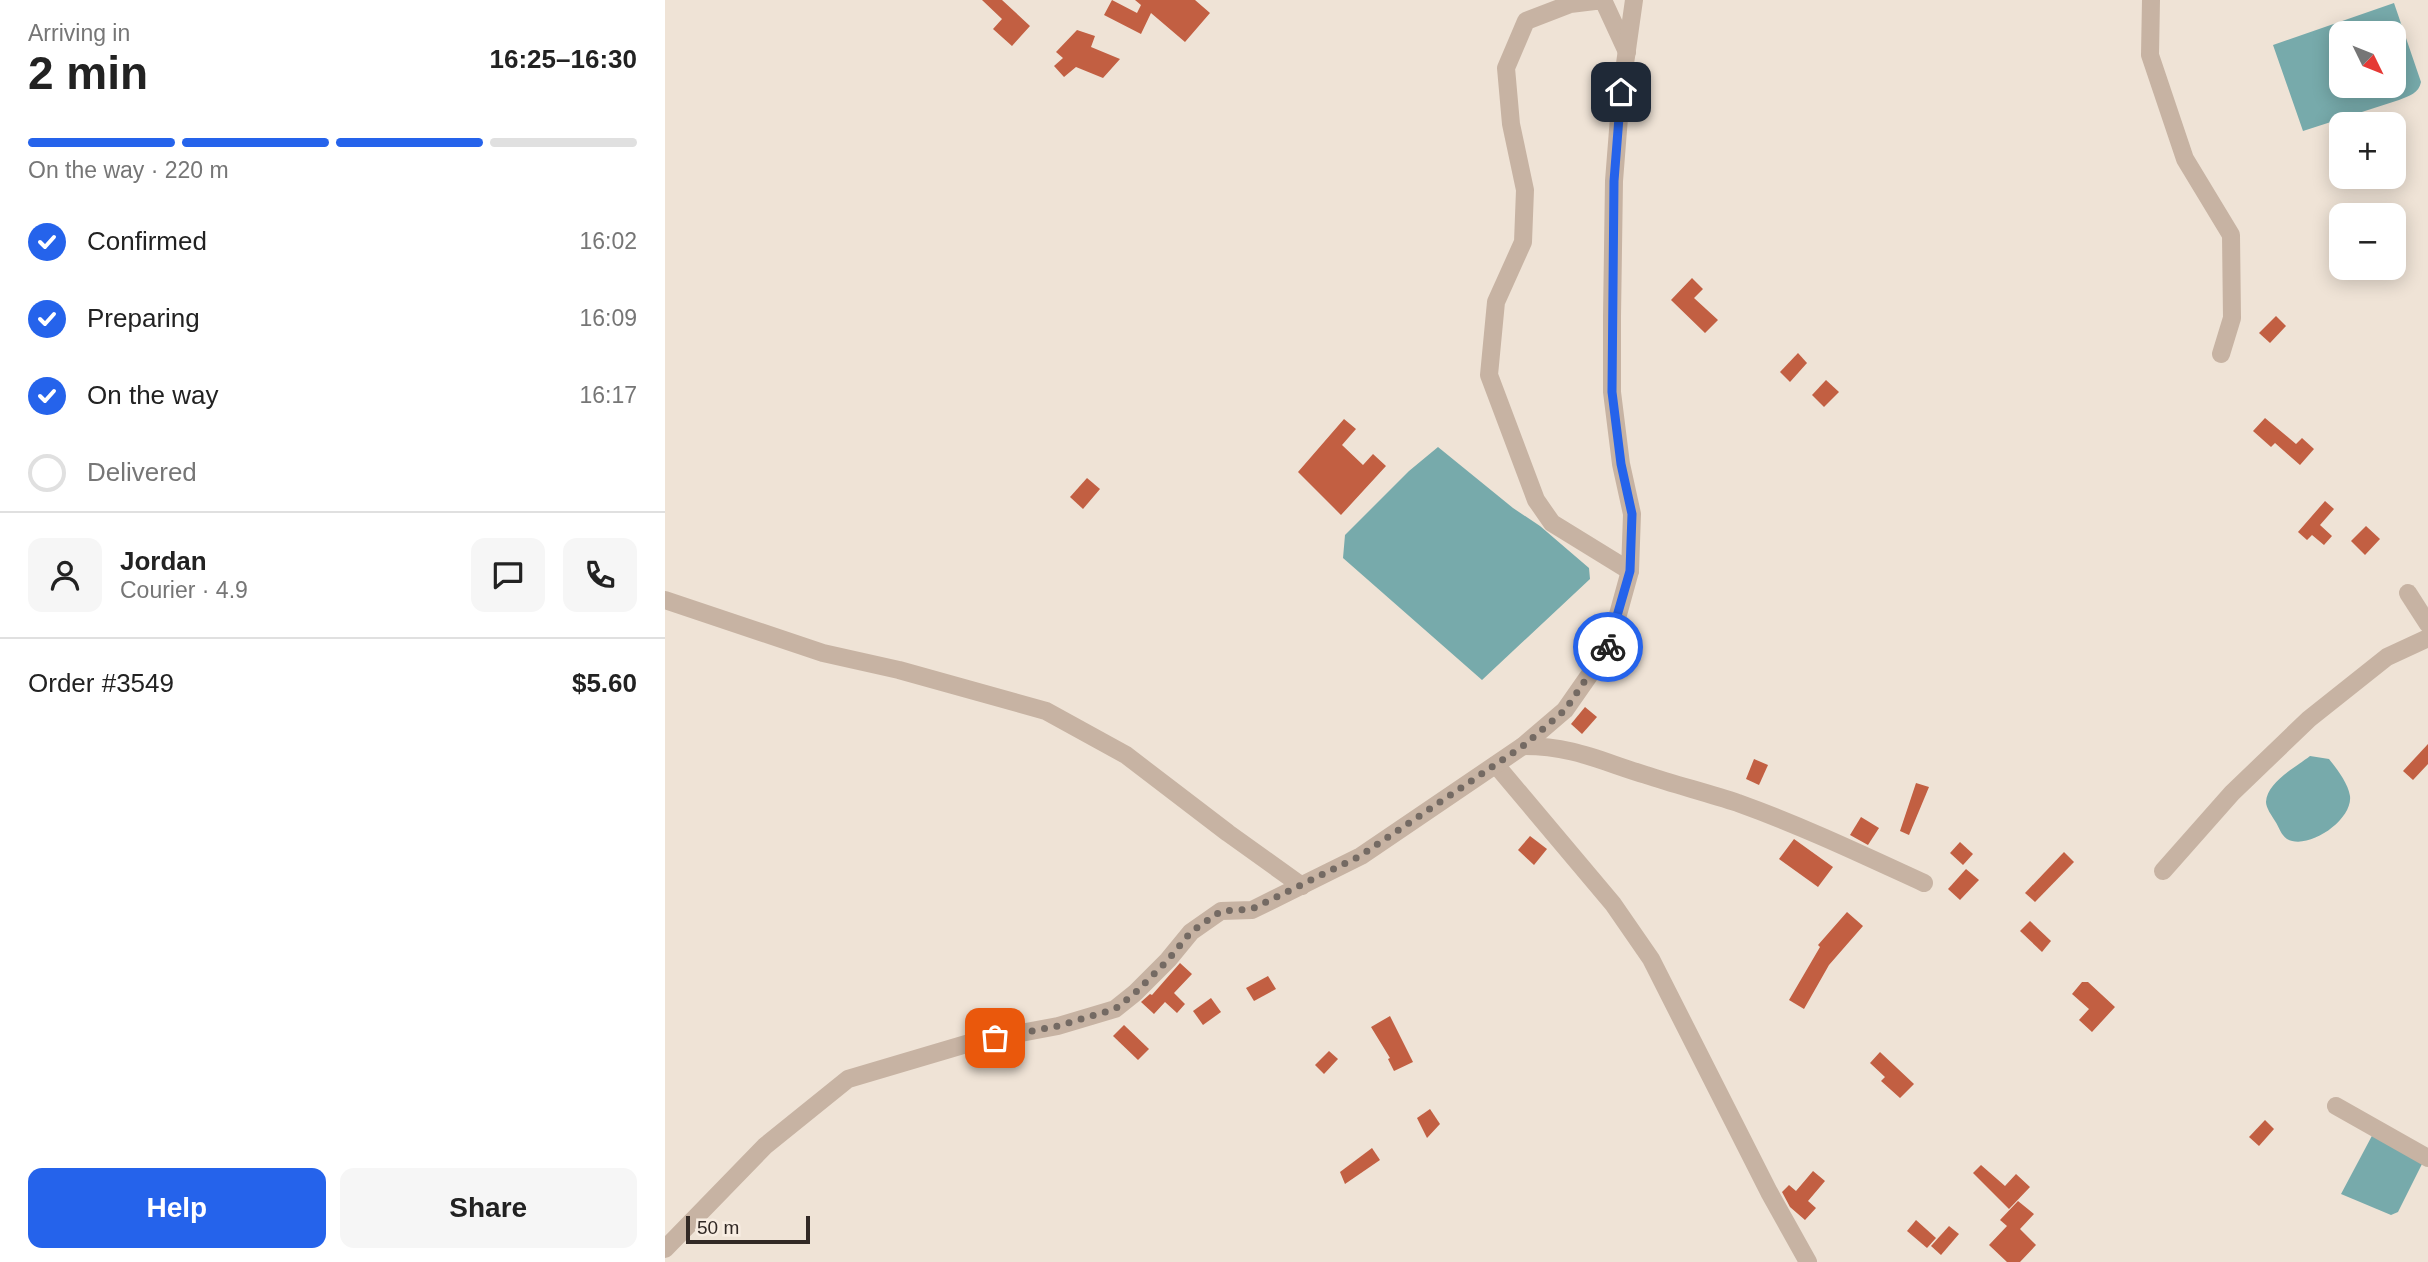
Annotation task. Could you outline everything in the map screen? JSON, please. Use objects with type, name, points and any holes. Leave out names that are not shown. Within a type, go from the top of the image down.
[{"type":"street","points":[[1627,52],[1603,0],[1570,4],[1526,21],[1506,68],[1511,124],[1525,190],[1523,242],[1496,302],[1489,375],[1537,500],[1552,523],[1630,571]]},
{"type":"street","points":[[665,1249],[765,1146],[848,1079],[973,1042],[1058,1026],[1115,1009],[1168,960],[1191,932],[1221,911],[1252,909],[1360,856],[1523,746],[1565,710],[1608,647],[1630,571],[1632,514],[1621,464],[1612,392],[1612,330],[1614,181],[1634,0]]},
{"type":"street","points":[[2151,0],[2150,55],[2167,107],[2185,159],[2231,235],[2232,318],[2221,354]]},
{"type":"street","points":[[2408,593],[2428,624]]},
{"type":"street","points":[[665,600],[823,653],[899,670],[1046,711],[1126,755],[1302,886]]},
{"type":"street","points":[[2163,871],[2232,793],[2309,719],[2387,657],[2428,638]]},
{"type":"street","points":[[1523,746],[1552,746],[1579,752],[1738,803],[1825,838],[1924,883]]},
{"type":"street","points":[[1496,765],[1613,904],[1651,959],[1769,1192],[1808,1262]]},
{"type":"street","points":[[2336,1106],[2428,1158]]},
{"type":"water","points":[[2394,3],[2400,21],[2342,21]]},
{"type":"water","points":[[2329,26],[2329,98],[2403,98],[2361,112],[2329,112],[2329,122],[2303,131],[2273,45]]},
{"type":"water","points":[[2406,38],[2421,82],[2416,91],[2406,97]]},
{"type":"water","points":[[1438,447],[1513,508],[1540,526],[1589,568],[1590,579],[1482,680],[1343,558],[1345,535],[1409,471]]},
{"type":"water","points":[[2310,756],[2329,759],[2347,786],[2349,805],[2344,815],[2327,831],[2306,841],[2296,842],[2283,835],[2266,802],[2271,788]]},
{"type":"water","points":[[2374,1132],[2422,1164],[2398,1212],[2391,1215],[2341,1194]]},
{"type":"building","points":[[982,0],[1002,0],[1030,26],[1012,46],[993,29],[1002,19]]},
{"type":"building","points":[[1112,0],[1137,13],[1141,5],[1135,0],[1195,0],[1210,13],[1185,42],[1151,13],[1141,34],[1104,15]]},
{"type":"building","points":[[1077,30],[1095,36],[1091,47],[1120,59],[1103,78],[1076,67],[1064,77],[1054,66],[1063,58],[1056,52]]},
{"type":"building","points":[[1692,278],[1703,289],[1694,298],[1718,320],[1705,333],[1671,300]]},
{"type":"building","points":[[2276,316],[2286,326],[2270,343],[2259,333]]},
{"type":"building","points":[[1798,353],[1807,363],[1790,382],[1780,372]]},
{"type":"building","points":[[1826,380],[1839,392],[1824,407],[1812,395]]},
{"type":"building","points":[[2265,418],[2296,444],[2302,438],[2314,449],[2300,465],[2275,443],[2271,447],[2253,431]]},
{"type":"building","points":[[1344,419],[1356,429],[1342,445],[1363,465],[1373,454],[1386,466],[1341,515],[1298,472]]},
{"type":"building","points":[[1087,478],[1100,489],[1083,509],[1070,497]]},
{"type":"building","points":[[2325,501],[2334,509],[2320,525],[2332,536],[2324,545],[2312,535],[2307,540],[2298,532]]},
{"type":"building","points":[[2366,526],[2380,539],[2365,555],[2351,541]]},
{"type":"building","points":[[1585,707],[1597,717],[1582,734],[1571,724]]},
{"type":"building","points":[[2428,744],[2428,764],[2413,780],[2403,771]]},
{"type":"building","points":[[1754,759],[1768,765],[1759,785],[1746,779]]},
{"type":"building","points":[[1916,783],[1929,787],[1909,835],[1900,831]]},
{"type":"building","points":[[1861,817],[1879,828],[1868,845],[1850,835]]},
{"type":"building","points":[[1530,836],[1547,849],[1534,865],[1518,850]]},
{"type":"building","points":[[1794,839],[1833,867],[1818,887],[1779,859]]},
{"type":"building","points":[[1960,842],[1973,854],[1963,865],[1950,853]]},
{"type":"building","points":[[2064,852],[2074,862],[2035,902],[2025,893]]},
{"type":"building","points":[[1966,869],[1979,880],[1960,900],[1948,889]]},
{"type":"building","points":[[1847,912],[1863,926],[1829,965],[1804,1009],[1789,1000],[1820,947],[1818,945]]},
{"type":"building","points":[[2030,921],[2051,941],[2042,952],[2020,931]]},
{"type":"building","points":[[1180,963],[1192,974],[1174,993],[1185,1004],[1177,1013],[1165,1002],[1154,1014],[1141,1002],[1152,995]]},
{"type":"building","points":[[1268,976],[1276,989],[1254,1001],[1246,988]]},
{"type":"building","points":[[2082,982],[2088,982],[2115,1007],[2092,1032],[2079,1020],[2089,1009],[2072,994]]},
{"type":"building","points":[[1211,998],[1221,1012],[1203,1025],[1193,1011]]},
{"type":"building","points":[[1390,1016],[1413,1062],[1394,1071],[1388,1059],[1390,1058],[1371,1027]]},
{"type":"building","points":[[1124,1025],[1149,1049],[1138,1060],[1113,1036]]},
{"type":"building","points":[[1329,1051],[1338,1059],[1324,1074],[1315,1065]]},
{"type":"building","points":[[1880,1052],[1914,1084],[1900,1098],[1881,1081],[1885,1077],[1870,1063]]},
{"type":"building","points":[[1430,1109],[1440,1124],[1427,1138],[1417,1118]]},
{"type":"building","points":[[2265,1120],[2274,1129],[2259,1146],[2249,1137]]},
{"type":"building","points":[[1372,1148],[1380,1160],[1345,1184],[1340,1172]]},
{"type":"building","points":[[1981,1165],[2005,1186],[2016,1174],[2030,1187],[2009,1209],[1973,1173]]},
{"type":"building","points":[[1813,1171],[1825,1181],[1808,1201],[1816,1208],[1805,1220],[1790,1207],[1782,1192],[1789,1185],[1796,1191]]},
{"type":"building","points":[[2018,1201],[2034,1214],[2020,1229],[2036,1245],[2020,1262],[2007,1262],[1989,1245],[2007,1226],[2000,1220]]},
{"type":"building","points":[[1916,1220],[1936,1238],[1927,1248],[1907,1231]]},
{"type":"building","points":[[1949,1226],[1959,1234],[1941,1255],[1931,1246]]},
{"type":"way so far","points":[[995,1038],[1058,1026],[1115,1009],[1168,960],[1191,932],[1221,911],[1252,909],[1360,856],[1523,746],[1565,710],[1608,647]]},
{"type":"route","points":[[1608,647],[1630,571],[1632,514],[1621,464],[1612,392],[1614,181],[1621,92]]}]
